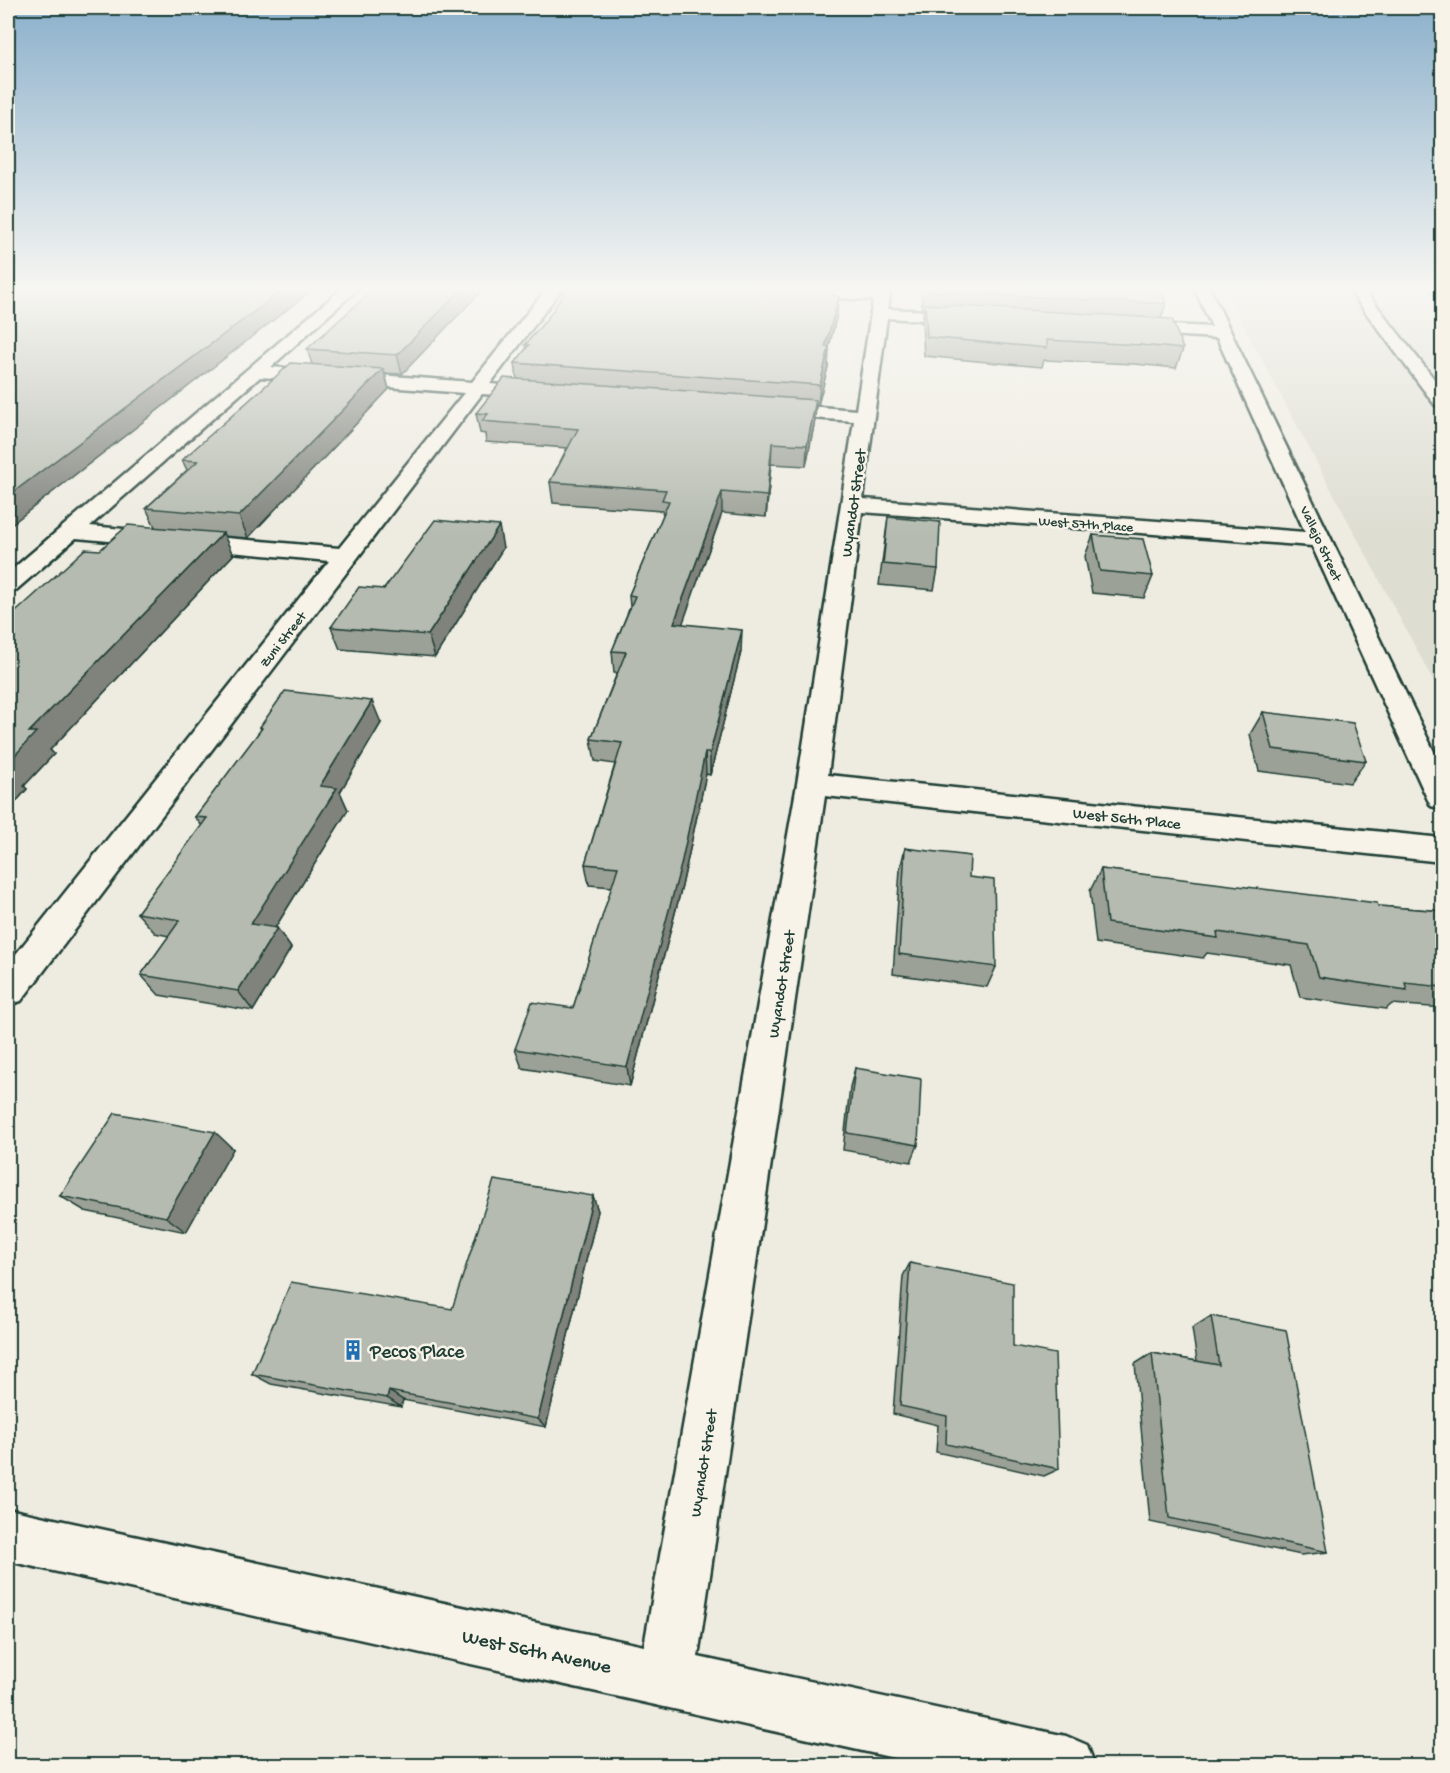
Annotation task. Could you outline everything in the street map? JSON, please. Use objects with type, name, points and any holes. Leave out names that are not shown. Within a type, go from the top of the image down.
[{"type":"street","name":"Zuni Street","points":[[8,990],[491,370]]},
{"type":"street","name":"Wyandot Street","points":[[667,1678],[812,784],[871,370]]},
{"type":"street","name":"Vallejo Street","points":[[1239,370],[1443,798]]},
{"type":"street","points":[[1419,370],[1443,401]]},
{"type":"street","points":[[8,585],[256,371],[560,394]]},
{"type":"street","points":[[747,407],[865,416]]},
{"type":"street","name":"West 57th Place","points":[[852,505],[1320,540]]},
{"type":"street","points":[[71,531],[347,556]]},
{"type":"street","name":"West 56th Place","points":[[812,784],[1443,850]]},
{"type":"street","name":"West 56th Avenue","points":[[8,1535],[1066,1766]]},
{"type":"shaded area","points":[[1267,370],[1442,370],[1442,697]]},
{"type":"building","points":[[8,370],[177,370],[8,496]]},
{"type":"building","points":[[283,370],[382,370],[239,516],[146,508],[198,461],[182,460]]},
{"type":"building","points":[[608,370],[824,370],[820,385]]},
{"type":"building","points":[[504,378],[816,400],[807,445],[772,443],[767,496],[722,492],[674,623],[742,630],[710,753],[705,753],[681,865],[627,1067],[515,1049],[532,1002],[573,1008],[618,867],[585,864],[622,743],[591,739],[626,652],[612,651],[635,596],[629,595],[669,501],[662,500],[666,490],[550,482],[578,429],[482,421],[488,414],[476,413]]},
{"type":"building","points":[[888,517],[940,522],[938,569],[883,564]]},
{"type":"building","points":[[435,520],[499,526],[428,635],[331,627],[359,587],[384,589]]},
{"type":"building","points":[[128,525],[223,533],[29,732],[36,732],[8,763],[8,619],[85,549],[100,550]]},
{"type":"building","points":[[1093,535],[1143,539],[1153,576],[1100,571]]},
{"type":"building","points":[[285,691],[372,701],[320,786],[337,788],[251,924],[277,928],[238,991],[141,975],[180,920],[137,913],[207,818],[195,817],[262,728],[260,727]]},
{"type":"building","points":[[1263,712],[1353,723],[1366,761],[1273,749]]},
{"type":"building","points":[[905,848],[970,856],[969,877],[994,880],[996,967],[899,954]]},
{"type":"building","points":[[1101,869],[1377,903],[1378,906],[1443,911],[1443,987],[1405,983],[1407,990],[1319,977],[1309,945],[1217,932],[1218,938],[1107,923]]},
{"type":"building","points":[[855,1068],[921,1079],[918,1145],[847,1133]]},
{"type":"building","points":[[115,1113],[215,1132],[166,1217],[60,1196]]},
{"type":"building","points":[[494,1180],[593,1196],[538,1419],[389,1391],[387,1398],[252,1374],[291,1282],[452,1309]]},
{"type":"building","points":[[910,1263],[1013,1283],[1013,1346],[1055,1354],[1059,1469],[946,1444],[947,1416],[900,1406]]},
{"type":"building","points":[[1211,1316],[1286,1330],[1328,1552],[1169,1518],[1152,1353],[1219,1365]]},
{"type":"place","name":"Pecos Place","points":[[353,1350]]}]
